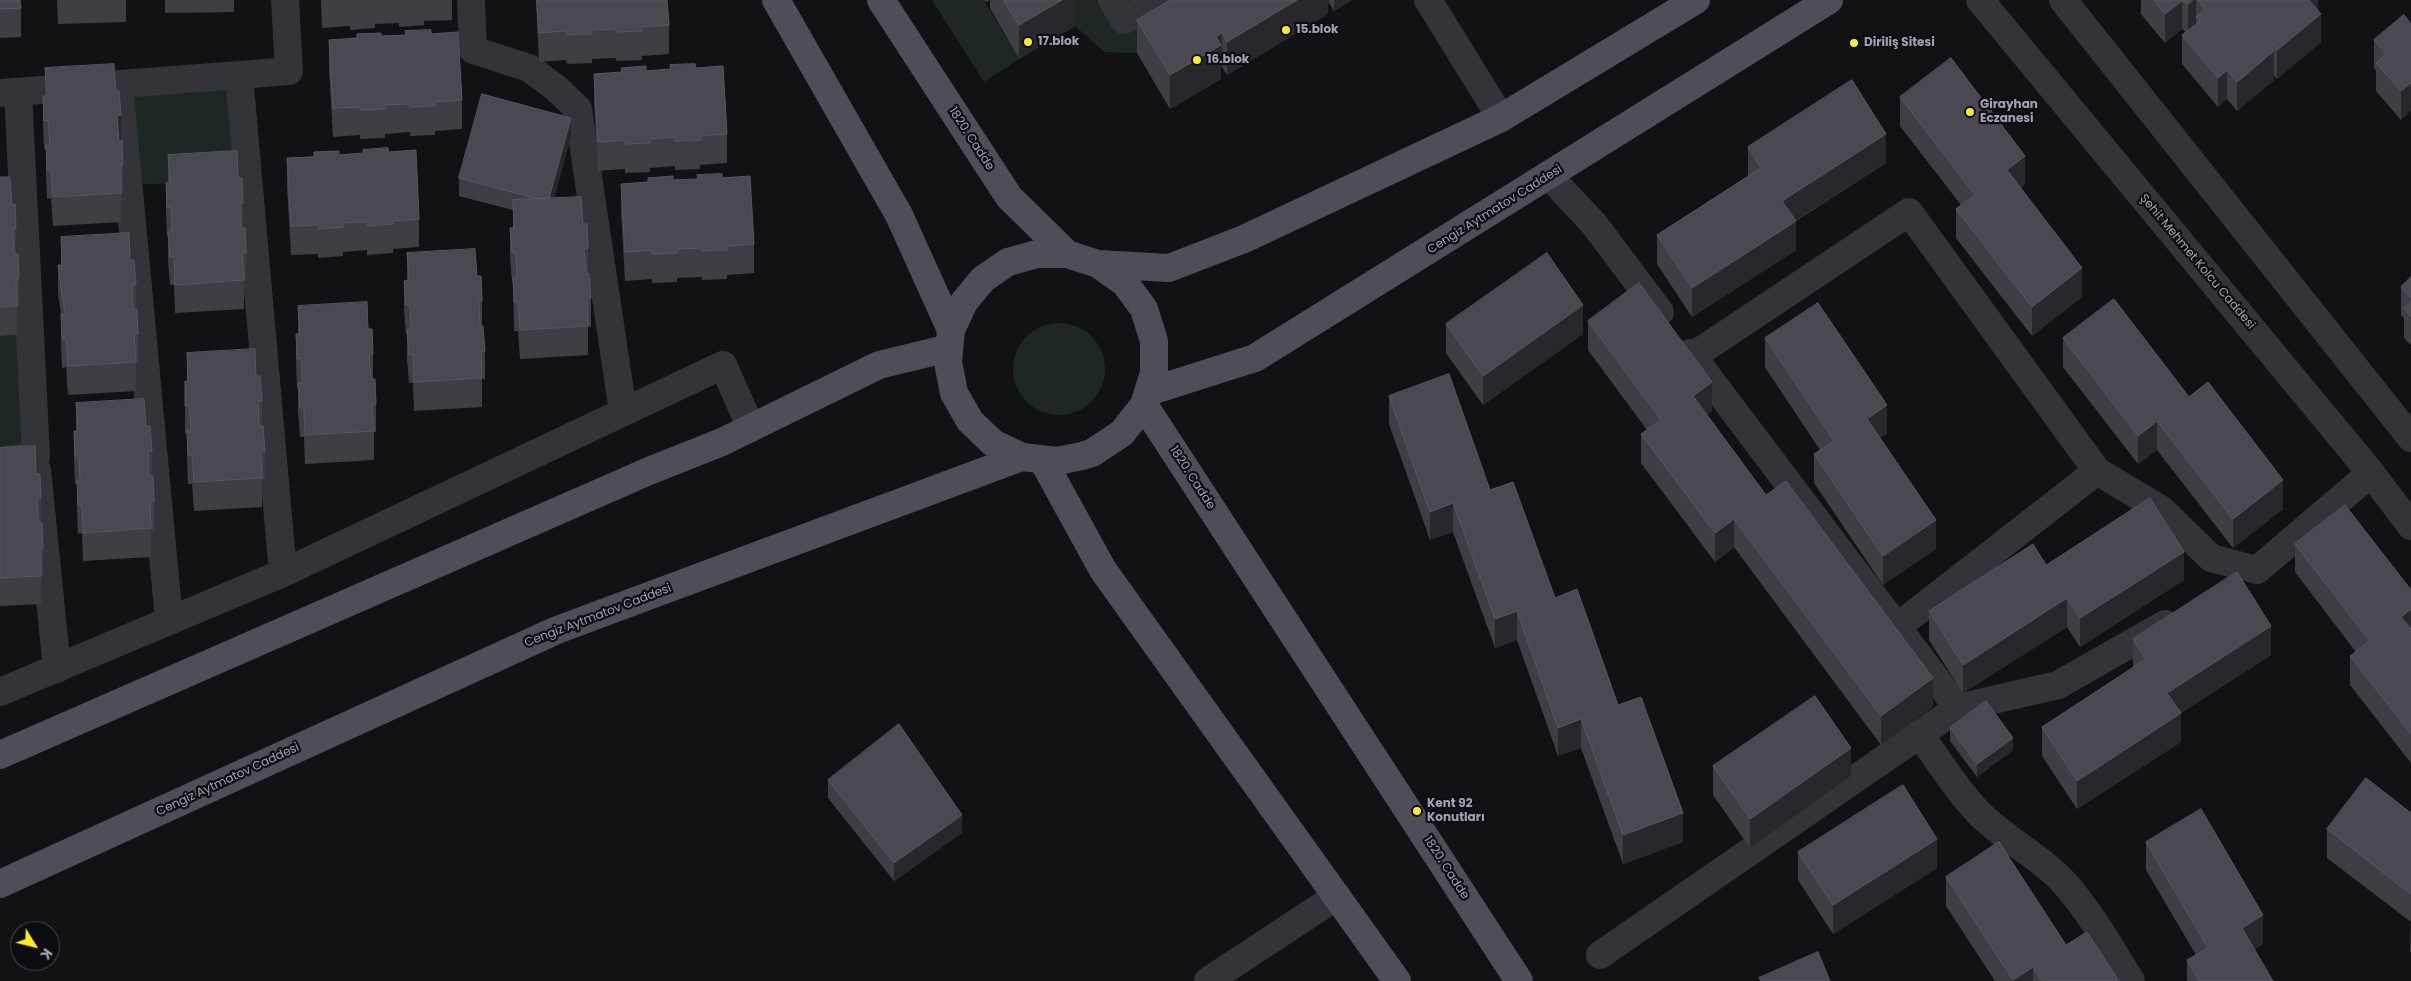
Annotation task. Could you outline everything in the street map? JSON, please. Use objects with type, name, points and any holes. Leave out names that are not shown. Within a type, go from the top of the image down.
[{"type":"main road","points":[[776,0],[899,215],[950,339]]},
{"type":"main road","name":"1820. Cadde","points":[[882,0],[1009,197],[1067,254],[1098,264],[1125,283],[1144,309],[1154,340],[1154,373],[1146,398],[1520,981]]},
{"type":"main road","points":[[1098,264],[1169,268],[1196,259],[1244,238],[1501,118],[1696,0]]},
{"type":"main road","name":"Cengiz Aytmatov Caddesi","points":[[0,884],[556,630],[1032,458],[1057,461],[1092,453],[1122,433],[1146,398],[1255,358],[1829,0]]},
{"type":"main road","points":[[1067,254],[1037,254],[1008,262],[983,279],[964,302],[950,339],[948,362],[954,393],[970,421],[992,443],[1032,458],[1103,570],[1397,981]]},
{"type":"main road","points":[[0,755],[750,428],[879,365],[950,339]]},
{"type":"street","points":[[57,669],[36,456],[9,93],[289,71],[285,0]]},
{"type":"street","points":[[471,0],[473,50],[529,68],[556,88],[578,109],[623,412]]},
{"type":"street","points":[[1112,0],[1124,20],[1160,0]]},
{"type":"street","points":[[1428,0],[1501,118]]},
{"type":"street","name":"Şehit Mehmet Kolcu Caddesi","points":[[1980,0],[2371,473],[2411,526]]},
{"type":"street","points":[[2063,0],[2411,438]]},
{"type":"street","points":[[239,75],[283,573]]},
{"type":"street","points":[[119,84],[169,620]]},
{"type":"street","points":[[1549,176],[1594,224],[1958,708]]},
{"type":"street","points":[[1692,356],[1909,212],[2097,471],[2162,510],[2211,558],[2257,570]]},
{"type":"street","points":[[0,692],[283,573],[723,365],[750,428]]},
{"type":"street","points":[[0,461],[36,456]]},
{"type":"street","points":[[1897,627],[2097,471]]},
{"type":"street","points":[[2223,590],[2257,570],[2371,473]]},
{"type":"street","points":[[1600,955],[1958,708],[2058,684],[2188,610]]},
{"type":"street","points":[[1919,734],[1977,811],[2008,837],[2042,861],[2067,886],[2087,912],[2131,981]]},
{"type":"street","points":[[1208,981],[1337,896]]},
{"type":"shaded area","points":[[932,0],[984,0],[1019,59],[984,82]]},
{"type":"shaded area","points":[[1060,0],[1226,0],[1137,53],[1104,52],[1075,26]]},
{"type":"shaded area","points":[[239,75],[248,180],[129,185],[119,84]]},
{"type":"shaded area","points":[[1050,323],[1068,323],[1085,330],[1098,343],[1105,360],[1105,378],[1098,395],[1085,408],[1068,415],[1050,415],[1033,408],[1020,395],[1013,378],[1013,360],[1020,343],[1033,330]]},
{"type":"shaded area","points":[[17,335],[36,456],[0,461],[0,336]]},
{"type":"building","points":[[0,0],[20,0],[21,8],[0,9]]},
{"type":"building","points":[[537,0],[667,0],[669,25],[641,27],[642,31],[616,32],[616,29],[592,30],[592,34],[567,35],[566,31],[539,33]]},
{"type":"building","points":[[1004,0],[1062,0],[1019,25]]},
{"type":"building","points":[[1171,0],[1297,0],[1227,42],[1222,33],[1216,37],[1221,45],[1170,75],[1137,20]]},
{"type":"building","points":[[2154,0],[2193,0],[2188,4],[2182,1],[2165,14]]},
{"type":"building","points":[[2198,0],[2309,0],[2321,14],[2277,50],[2264,35],[2274,51],[2237,82],[2227,70],[2218,78],[2182,35],[2200,21],[2196,17],[2205,10]]},
{"type":"building","points":[[2404,15],[2411,24],[2411,83],[2401,91],[2376,63],[2386,54],[2374,40]]},
{"type":"building","points":[[431,30],[431,34],[458,32],[462,100],[435,102],[435,106],[385,105],[385,109],[360,110],[360,107],[333,108],[329,40],[357,38],[357,34],[381,33],[381,36],[406,35],[405,31]]},
{"type":"building","points":[[1951,58],[2025,156],[2007,170],[2082,268],[2032,307],[1956,209],[1975,195],[1900,97]]},
{"type":"building","points":[[114,64],[116,91],[119,91],[121,115],[117,116],[119,141],[122,140],[123,165],[120,166],[121,193],[53,197],[51,170],[47,170],[46,145],[50,145],[48,120],[44,121],[43,96],[47,96],[45,68]]},
{"type":"building","points":[[695,64],[696,68],[723,66],[727,134],[700,136],[700,140],[675,141],[675,137],[650,139],[650,143],[625,144],[625,140],[598,142],[594,74],[622,72],[621,68],[646,66],[646,71],[671,69],[670,65]]},
{"type":"building","points":[[1852,80],[1886,134],[1782,201],[1796,221],[1692,288],[1657,235],[1761,168],[1748,147]]},
{"type":"building","points":[[482,94],[571,118],[549,198],[538,199],[459,178]]},
{"type":"building","points":[[388,148],[388,152],[416,150],[419,219],[392,221],[393,224],[367,226],[367,222],[343,223],[343,227],[318,229],[318,225],[291,226],[287,158],[314,157],[314,152],[339,151],[339,155],[363,153],[363,150]]},
{"type":"building","points":[[237,151],[238,178],[242,178],[241,228],[245,228],[246,253],[242,253],[244,280],[175,285],[174,257],[170,257],[168,232],[172,232],[171,207],[167,208],[166,183],[170,182],[168,155]]},
{"type":"building","points":[[722,174],[722,178],[750,176],[754,244],[727,246],[727,250],[677,249],[677,253],[652,254],[652,250],[625,252],[621,184],[648,182],[648,178],[673,176],[673,180],[698,179],[697,175]]},
{"type":"building","points":[[0,177],[10,177],[12,205],[15,204],[14,254],[18,254],[19,278],[16,279],[17,306],[0,307]]},
{"type":"building","points":[[581,197],[583,224],[587,224],[588,248],[584,249],[586,274],[589,273],[591,298],[587,299],[588,326],[520,330],[518,302],[514,302],[513,278],[517,277],[516,253],[512,253],[510,228],[514,228],[513,200]]},
{"type":"building","points":[[129,233],[130,260],[134,260],[136,284],[132,285],[133,310],[137,309],[138,334],[134,334],[136,362],[68,366],[66,338],[62,339],[61,314],[65,314],[58,265],[62,265],[61,237]]},
{"type":"building","points":[[475,249],[477,276],[481,276],[480,326],[483,326],[485,351],[481,351],[482,378],[414,382],[413,354],[409,355],[407,330],[411,330],[410,305],[406,305],[404,281],[409,280],[407,253]]},
{"type":"building","points":[[1547,253],[1583,305],[1483,376],[1446,324]]},
{"type":"building","points":[[2411,277],[2411,298],[2401,287]]},
{"type":"building","points":[[1639,283],[1712,382],[1693,396],[1766,495],[1786,481],[1933,678],[1881,716],[1734,519],[1715,533],[1641,434],[1661,420],[1588,321]]},
{"type":"building","points":[[2114,299],[2189,397],[2208,382],[2283,480],[2233,519],[2157,421],[2138,436],[2063,338]]},
{"type":"building","points":[[367,302],[368,329],[372,329],[373,354],[369,354],[371,379],[375,379],[376,404],[372,404],[374,431],[305,435],[304,408],[300,408],[298,383],[302,383],[301,358],[297,359],[296,334],[300,334],[298,306]]},
{"type":"building","points":[[2411,302],[2411,317],[2404,309]]},
{"type":"building","points":[[1818,303],[1887,405],[1867,419],[1936,520],[1883,556],[1814,454],[1834,441],[1765,338]]},
{"type":"building","points":[[255,349],[256,376],[260,376],[262,401],[258,401],[259,426],[263,426],[265,451],[261,451],[262,478],[194,482],[192,455],[188,455],[187,430],[191,430],[189,406],[185,406],[185,381],[188,381],[187,353]]},
{"type":"building","points":[[1449,374],[1490,490],[1513,482],[1555,598],[1577,589],[1618,705],[1641,697],[1683,813],[1623,835],[1581,719],[1558,728],[1517,611],[1495,619],[1453,503],[1430,512],[1389,396]]},
{"type":"building","points":[[144,399],[146,426],[150,426],[152,451],[148,451],[149,476],[153,476],[154,501],[150,501],[151,528],[83,533],[82,505],[78,505],[77,480],[80,480],[79,456],[75,456],[74,431],[78,431],[76,403]]},
{"type":"building","points":[[35,446],[36,474],[40,474],[41,498],[37,499],[38,523],[42,523],[43,548],[40,548],[41,576],[0,578],[0,448]]},
{"type":"building","points":[[2150,498],[2184,552],[2080,618],[2067,598],[1963,665],[1929,611],[2033,544],[2046,565]]},
{"type":"building","points":[[2345,505],[2411,590],[2411,609],[2401,617],[2411,629],[2411,734],[2350,656],[2370,641],[2295,544]]},
{"type":"building","points":[[2237,572],[2271,626],[2167,693],[2181,713],[2077,781],[2042,727],[2146,659],[2133,639]]},
{"type":"building","points":[[1815,696],[1851,748],[1750,819],[1713,766]]},
{"type":"building","points":[[1986,701],[2013,738],[1977,764],[1950,728]]},
{"type":"building","points":[[899,724],[962,815],[894,863],[828,780]]},
{"type":"building","points":[[2366,778],[2411,813],[2411,894],[2327,829]]},
{"type":"building","points":[[1903,785],[1937,839],[1833,905],[1798,852]]},
{"type":"building","points":[[2201,809],[2263,915],[2242,928],[2273,981],[2199,981],[2187,960],[2208,948],[2146,842]]},
{"type":"building","points":[[1999,842],[2066,945],[2087,932],[2119,981],[2042,981],[2033,967],[2013,980],[1946,877]]},
{"type":"building","points":[[1818,952],[1830,981],[1761,981],[1759,978]]},
{"type":"place","name":"15.blok","points":[[1286,30]]},
{"type":"place","name":"17.blok","points":[[1028,42]]},
{"type":"place","name":"Diriliş Sitesi","points":[[1854,43]]},
{"type":"place","name":"16.blok","points":[[1197,60]]},
{"type":"place","name":"Girayhan Eczanesi","points":[[1970,112]]},
{"type":"place","name":"Kent 92 Konutları","points":[[1417,811]]}]
